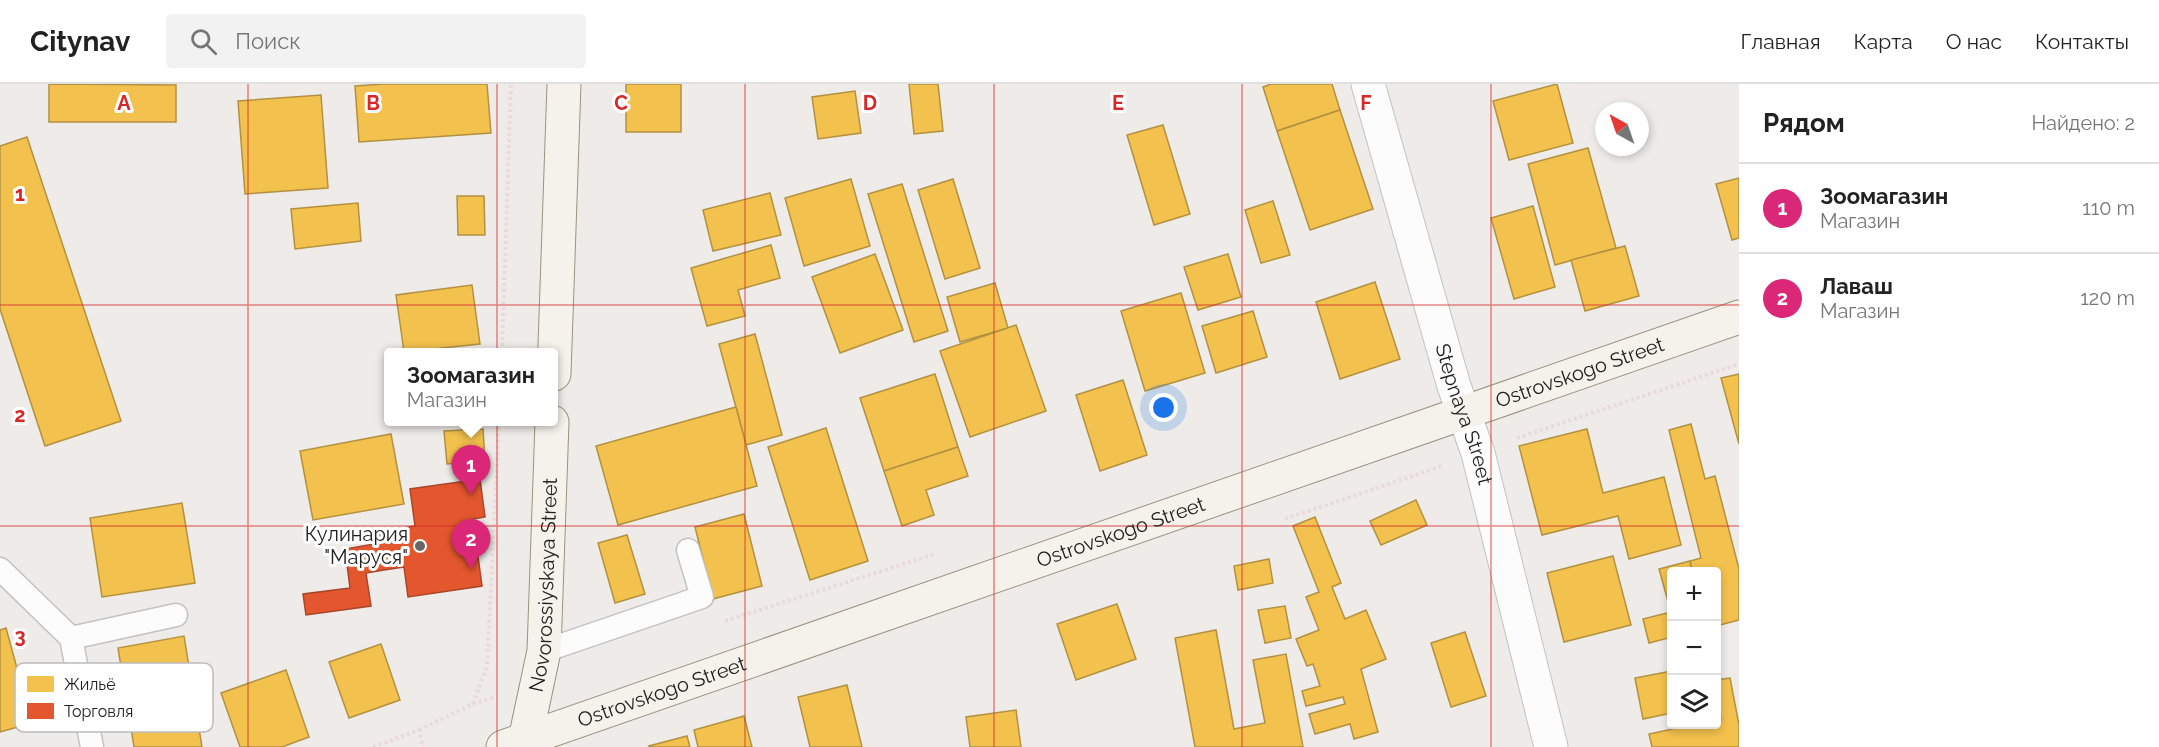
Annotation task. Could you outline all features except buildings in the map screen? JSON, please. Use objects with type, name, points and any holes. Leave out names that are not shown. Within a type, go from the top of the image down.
[{"type":"street","points":[[555,348],[564,84]]},
{"type":"street","name":"Stepnaya Street","points":[[1368,84],[1463,415],[1478,453],[1551,747]]},
{"type":"street","name":"Ostrovskogo Street","points":[[517,745],[1739,317]]},
{"type":"street","name":"Novorossiyskaya Street","points":[[517,745],[544,651],[552,426]]},
{"type":"lane","points":[[544,651],[702,597],[688,550]]},
{"type":"lane","points":[[0,569],[71,638],[76,663]]},
{"type":"lane","points":[[71,638],[176,615]]},
{"type":"lane","points":[[89,732],[92,747]]},
{"type":"path","points":[[502,348],[511,84]]},
{"type":"path","points":[[373,747],[419,730],[473,704],[487,666],[499,426]]},
{"type":"path","points":[[419,730],[423,747]]},
{"type":"place","name":"Зоомагазин","points":[[471,495]]},
{"type":"place","name":"Кулинария \"Маруся\"","points":[[420,546]]},
{"type":"place","name":"Лаваш","points":[[471,569]]}]
